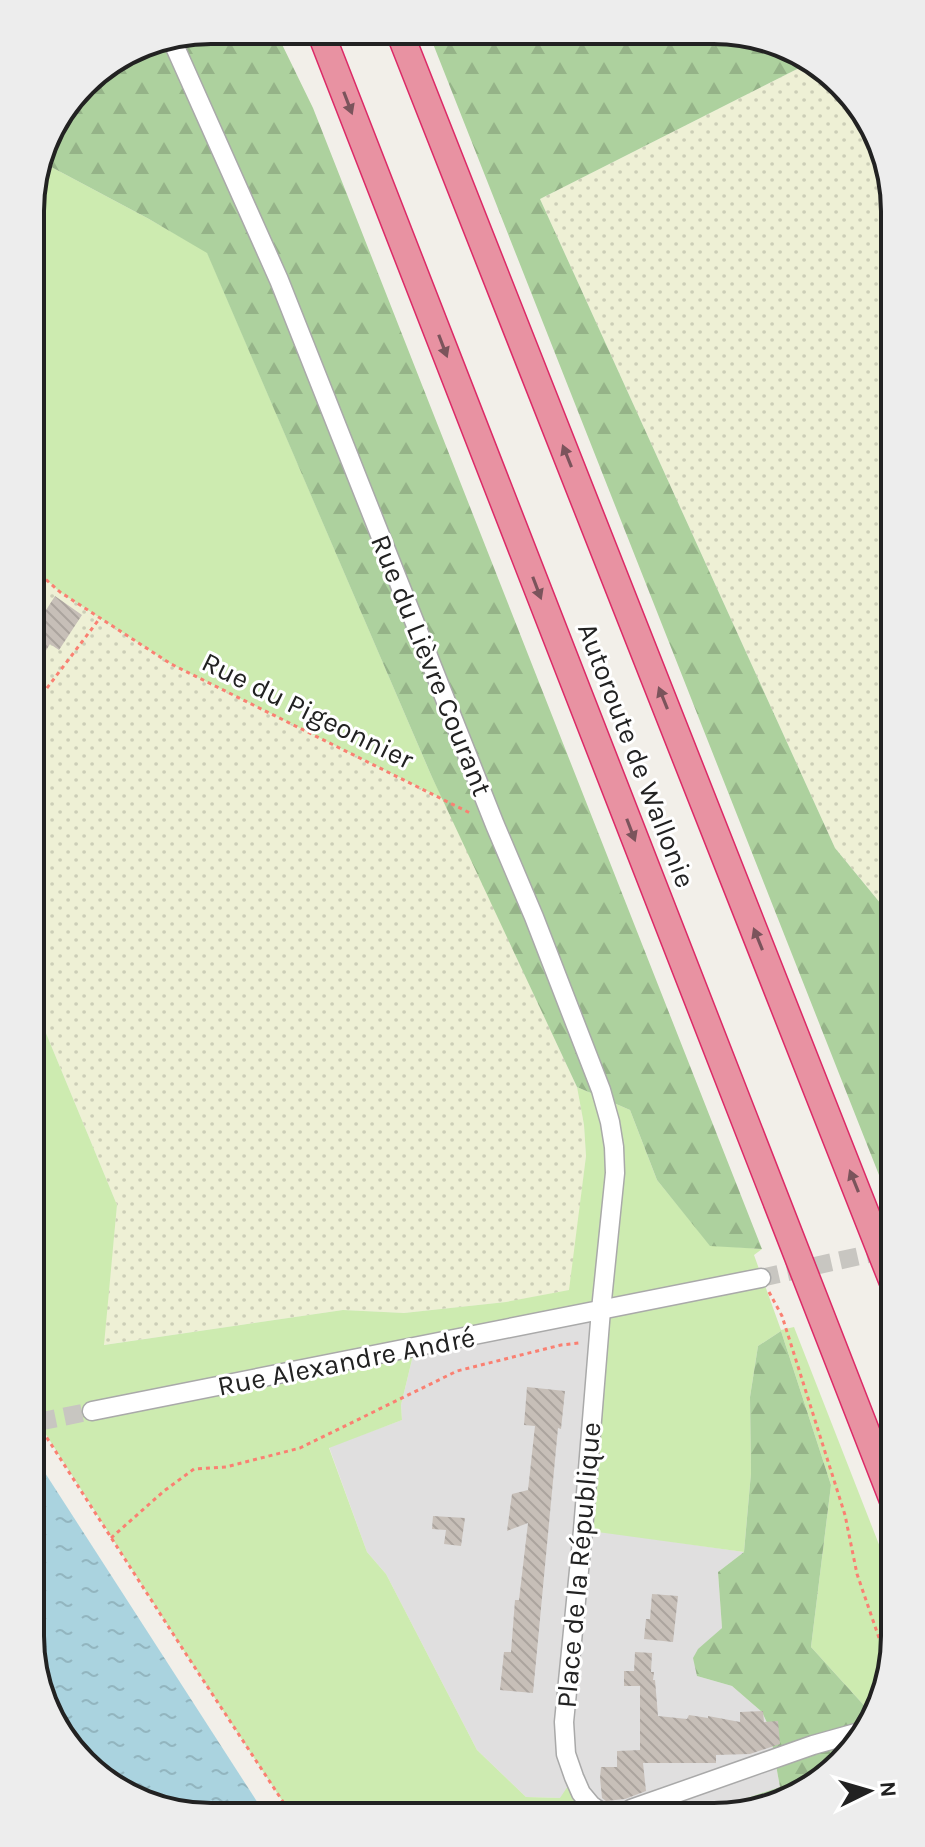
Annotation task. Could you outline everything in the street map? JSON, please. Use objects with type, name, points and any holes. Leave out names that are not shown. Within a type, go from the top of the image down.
[{"type":"highway","name":"Autoroute de Wallonie","points":[[325,44],[881,1470]]},
{"type":"highway","name":"Autoroute de Wallonie","points":[[404,44],[881,1252]]},
{"type":"street","name":"Rue du Lièvre Courant","points":[[176,48],[279,280],[601,1090],[610,1122],[615,1173],[601,1310]]},
{"type":"street","name":"Rue Alexandre André","points":[[92,1411],[761,1278]]},
{"type":"street","name":"Place de la République","points":[[589,1803],[581,1793],[566,1754],[564,1722],[601,1310]]},
{"type":"street","points":[[648,1803],[848,1735]]},
{"type":"path","name":"Rue du Pigeonnier","points":[[44,578],[60,592],[171,664],[495,825]]},
{"type":"path","points":[[44,692],[100,618]]},
{"type":"path","points":[[761,1278],[782,1316],[845,1515],[857,1574],[881,1644]]},
{"type":"path","points":[[111,1538],[194,1469],[226,1467],[300,1448],[457,1371],[561,1345],[598,1340]]},
{"type":"path","points":[[44,1433],[284,1803]]},
{"type":"shaded area","points":[[601,1310],[583,1529],[744,1552],[718,1572],[722,1628],[711,1638],[697,1676],[732,1686],[762,1712],[769,1727],[780,1787],[744,1800],[725,1803],[579,1803],[560,1798],[526,1797],[477,1750],[386,1574],[367,1552],[329,1447],[402,1420],[401,1405],[415,1347]]},
{"type":"green space","points":[[282,44],[313,108],[762,1249],[710,1246],[657,1180],[630,1110],[577,1087],[431,775],[207,253],[50,167],[61,137],[79,109],[109,79],[128,66],[158,53],[190,45]]},
{"type":"green space","points":[[433,44],[725,44],[767,53],[800,68],[540,199],[835,848],[881,904],[881,1180]]},
{"type":"green space","points":[[800,68],[839,101],[864,137],[875,168],[881,211],[881,904],[835,848],[540,199]]},
{"type":"green space","points":[[50,167],[207,252],[443,799],[171,664],[60,592],[44,578],[44,200]]},
{"type":"green space","points":[[44,578],[60,592],[171,664],[443,799],[577,1087],[584,1125],[586,1156],[570,1290],[506,1302],[404,1313],[343,1310],[103,1345],[117,1205],[44,1028]]},
{"type":"green space","points":[[44,1028],[117,1205],[104,1345],[343,1310],[404,1313],[506,1302],[569,1290],[586,1156],[577,1087],[630,1110],[657,1180],[710,1245],[762,1249],[754,1255],[781,1330],[794,1327],[881,1550],[881,1647],[878,1668],[865,1707],[811,1647],[831,1485],[781,1331],[758,1346],[750,1397],[751,1473],[744,1552],[583,1530],[601,1311],[415,1347],[401,1405],[402,1420],[329,1448],[367,1552],[386,1574],[477,1750],[526,1797],[560,1798],[574,1777],[590,1803],[284,1803],[44,1431]]},
{"type":"green space","points":[[781,1331],[831,1485],[811,1647],[865,1707],[846,1738],[807,1775],[788,1786],[744,1800],[780,1787],[769,1727],[762,1712],[732,1686],[697,1676],[693,1658],[698,1649],[722,1628],[718,1572],[744,1552],[751,1473],[750,1397],[758,1346]]},
{"type":"water","points":[[44,1471],[258,1803],[190,1802],[147,1790],[109,1768],[72,1729],[53,1689],[45,1657]]},
{"type":"building","points":[[55,596],[82,615],[59,650],[50,644],[44,654],[44,613]]},
{"type":"building","points":[[527,1387],[565,1391],[561,1429],[558,1428],[533,1693],[500,1690],[504,1652],[511,1652],[515,1600],[519,1600],[528,1523],[507,1531],[512,1494],[528,1490],[535,1426],[524,1425]]},
{"type":"building","points":[[433,1516],[465,1518],[461,1546],[444,1544],[446,1530],[432,1529]]},
{"type":"building","points":[[652,1594],[678,1596],[673,1642],[644,1639],[646,1619],[650,1619]]},
{"type":"building","points":[[635,1652],[652,1653],[651,1672],[654,1672],[658,1716],[687,1719],[689,1715],[708,1716],[740,1722],[740,1712],[763,1711],[764,1722],[778,1721],[780,1744],[750,1754],[716,1755],[716,1763],[643,1763],[646,1791],[625,1799],[606,1801],[602,1798],[601,1767],[617,1767],[617,1751],[640,1750],[640,1686],[624,1686],[624,1671],[634,1671]]},
{"type":"tunnel","points":[[761,1278],[881,1251]]},
{"type":"tunnel","points":[[44,1421],[92,1411]]}]
